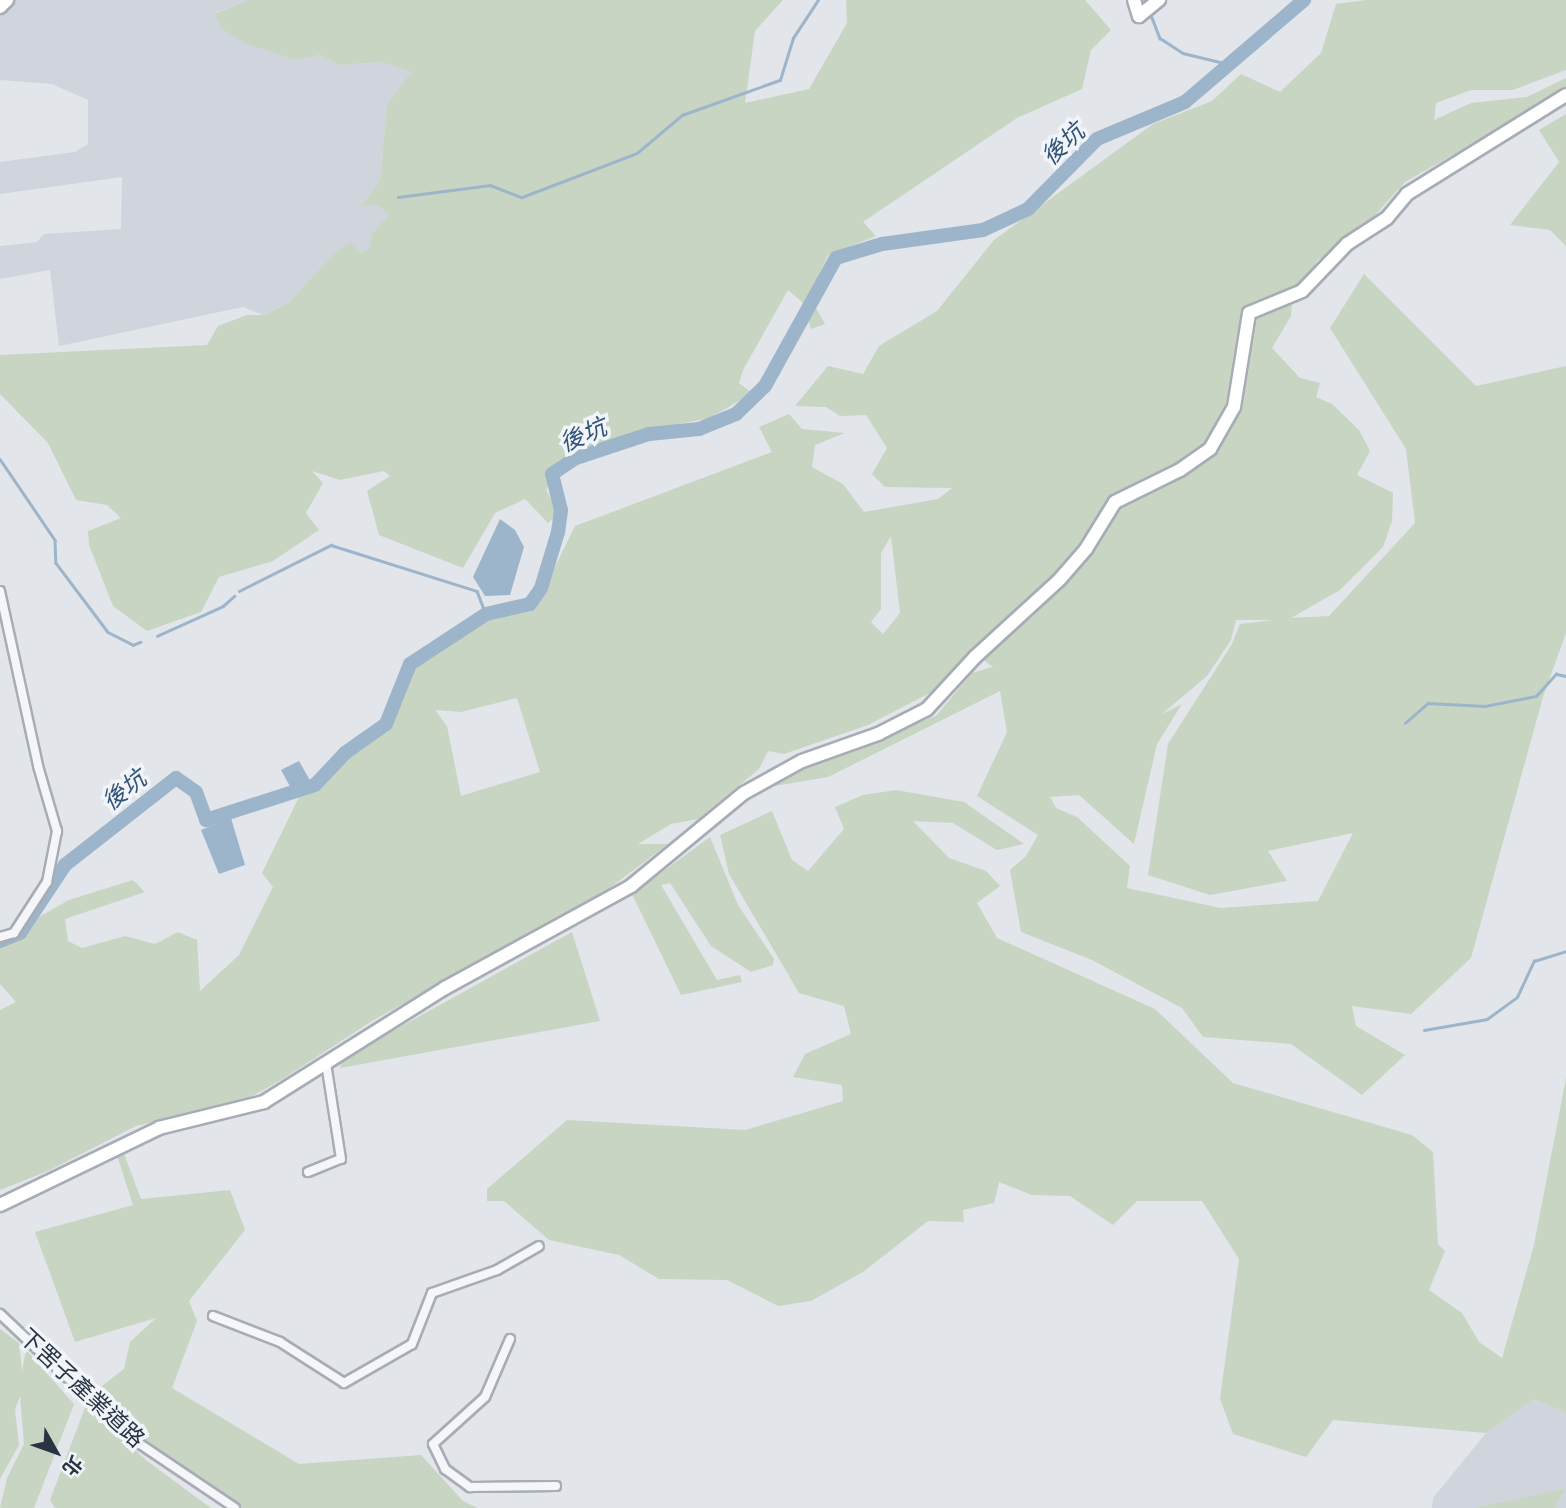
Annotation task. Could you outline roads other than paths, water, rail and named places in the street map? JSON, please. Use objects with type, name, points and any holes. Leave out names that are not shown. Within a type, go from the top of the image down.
[{"type":"street","points":[[0,6],[7,0]]},
{"type":"street","points":[[1134,0],[1139,16],[1158,0]]},
{"type":"street","points":[[0,1205],[159,1128],[264,1102],[445,988],[631,886],[744,793],[802,761],[878,734],[935,704],[975,657],[1077,559],[1115,502],[1180,470],[1210,449],[1234,407],[1250,313],[1302,291],[1347,244],[1387,218],[1407,194],[1566,95]]},
{"type":"street","points":[[0,591],[38,766],[57,831],[47,882],[14,933],[0,937]]},
{"type":"street","points":[[308,1172],[341,1159],[326,1063]]},
{"type":"street","points":[[213,1316],[280,1342],[344,1383],[412,1344],[432,1293],[497,1270],[539,1246]]},
{"type":"street","name":"下罟子產業道路","points":[[0,1314],[131,1438],[235,1508]]},
{"type":"street","points":[[510,1339],[485,1397],[433,1444],[445,1469],[470,1487],[556,1486]]},
{"type":"water","points":[[500,519],[515,530],[524,547],[510,595],[485,596],[473,577]]},
{"type":"water","points":[[299,761],[312,784],[292,790],[281,770]]},
{"type":"water","points":[[231,818],[245,865],[219,874],[201,830]]},
{"type":"waterway","points":[[398,197],[490,185],[522,197],[637,153],[682,115],[780,80],[793,38],[818,0]]},
{"type":"waterway","name":"後坑","points":[[0,941],[20,933],[65,865],[176,778],[196,792],[206,820],[315,785],[345,753],[386,724],[410,664],[486,614],[530,604],[541,588],[558,532],[561,510],[552,474],[576,458],[649,434],[699,429],[736,414],[765,386],[836,258],[882,244],[983,230],[1028,209],[1097,139],[1185,102],[1304,0]]},
{"type":"waterway","points":[[1151,15],[1160,38],[1183,53],[1228,64]]},
{"type":"waterway","points":[[0,459],[55,540],[56,563],[108,632],[133,645],[140,642]]},
{"type":"waterway","points":[[239,591],[331,545],[477,591],[486,614]]},
{"type":"waterway","points":[[157,636],[223,606],[234,596]]},
{"type":"waterway","points":[[1405,723],[1428,703],[1485,706],[1536,696],[1556,674],[1566,676]]},
{"type":"waterway","points":[[1424,1030],[1487,1019],[1517,997],[1534,961],[1566,951]]}]
